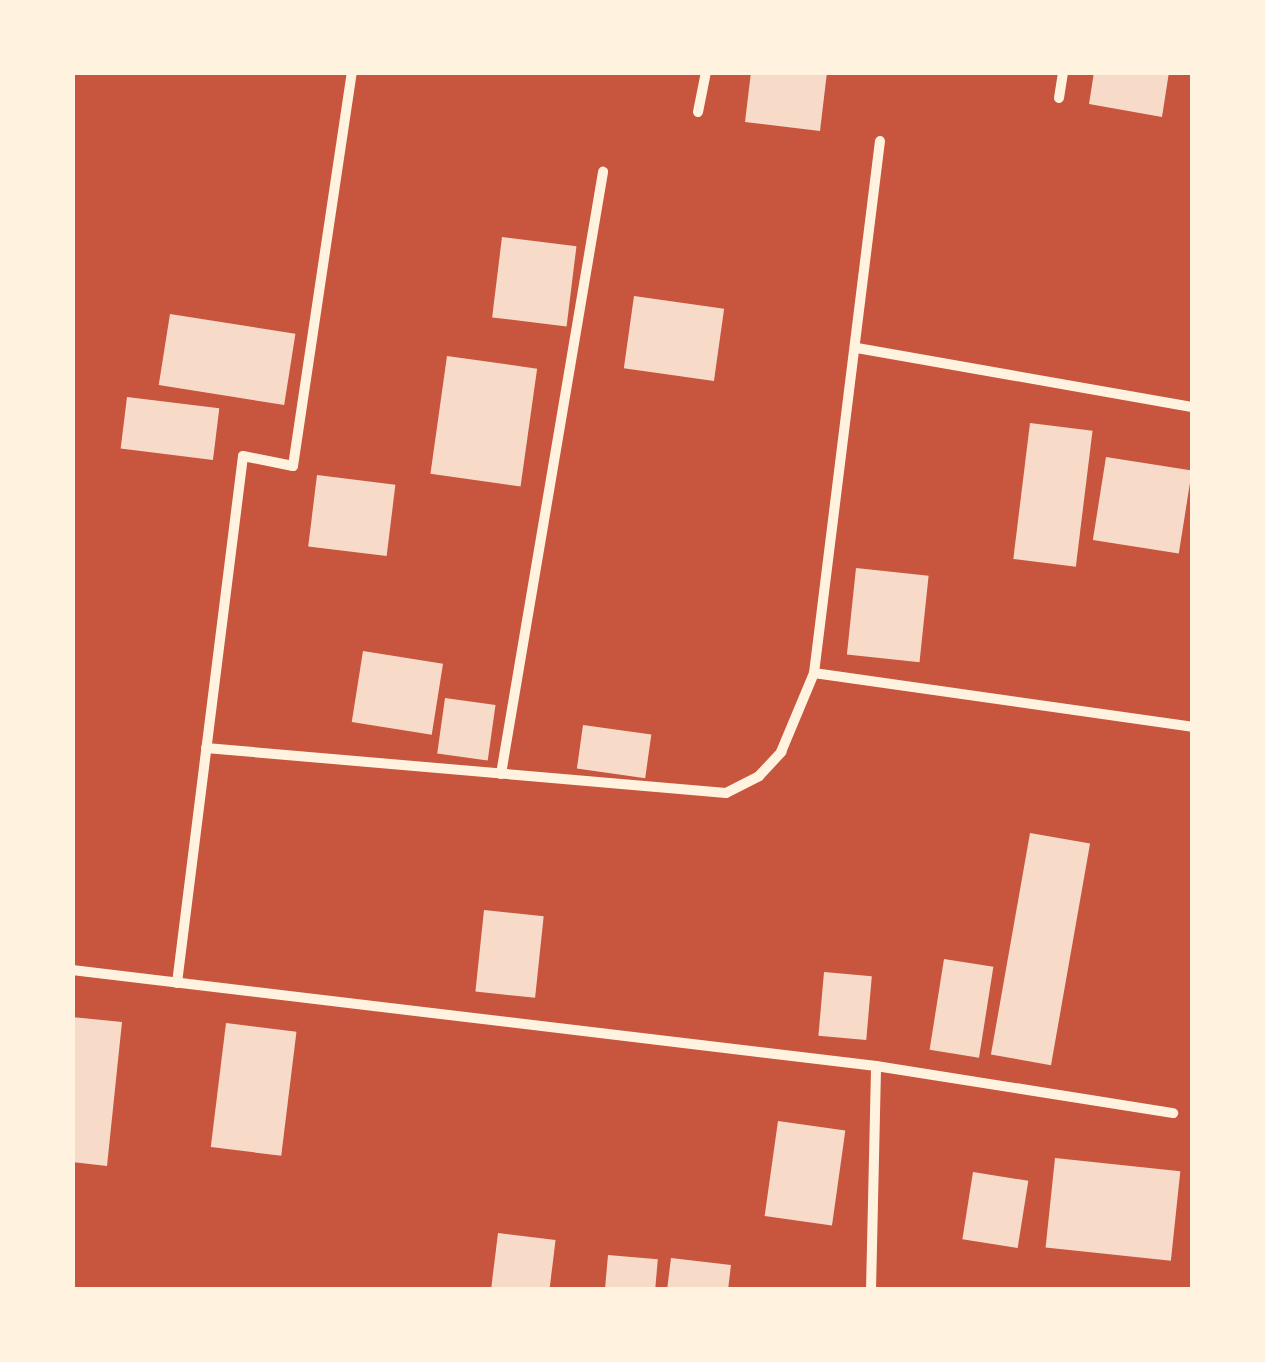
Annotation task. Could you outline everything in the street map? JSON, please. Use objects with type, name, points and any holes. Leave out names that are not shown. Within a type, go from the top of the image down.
[{"type":"street","points":[[176,983],[243,456],[293,466],[352,72]]},
{"type":"street","points":[[698,112],[706,72]]},
{"type":"street","points":[[1058,98],[1064,72]]},
{"type":"street","points":[[206,748],[726,793],[759,776],[781,752],[814,673],[880,141]]},
{"type":"street","points":[[501,774],[604,172]]},
{"type":"street","points":[[857,348],[1192,406]]},
{"type":"street","points":[[814,673],[1192,727]]},
{"type":"street","points":[[72,970],[876,1066],[1172,1113]]},
{"type":"street","points":[[871,1290],[876,1066]]},
{"type":"building","points":[[751,72],[827,72],[820,131],[745,122]]},
{"type":"building","points":[[1094,72],[1169,72],[1162,117],[1089,104]]},
{"type":"building","points":[[502,237],[576,246],[567,327],[492,317]]},
{"type":"building","points":[[634,296],[724,309],[714,381],[624,368]]},
{"type":"building","points":[[170,314],[295,334],[284,405],[159,385]]},
{"type":"building","points":[[447,356],[537,369],[521,487],[430,474]]},
{"type":"building","points":[[127,397],[219,408],[213,460],[121,449]]},
{"type":"building","points":[[1030,423],[1093,431],[1076,567],[1013,559]]},
{"type":"building","points":[[1106,457],[1192,471],[1179,554],[1093,540]]},
{"type":"building","points":[[317,475],[395,485],[387,556],[308,546]]},
{"type":"building","points":[[856,568],[929,576],[920,662],[847,655]]},
{"type":"building","points":[[363,651],[443,664],[432,735],[352,722]]},
{"type":"building","points":[[445,698],[496,705],[488,761],[437,753]]},
{"type":"building","points":[[583,725],[651,735],[645,778],[577,769]]},
{"type":"building","points":[[1030,833],[1090,844],[1051,1065],[991,1055]]},
{"type":"building","points":[[484,910],[544,916],[535,998],[475,992]]},
{"type":"building","points":[[944,959],[993,967],[979,1058],[930,1050]]},
{"type":"building","points":[[824,972],[872,976],[866,1040],[818,1036]]},
{"type":"building","points":[[72,1017],[122,1022],[107,1166],[72,1162]]},
{"type":"building","points":[[226,1023],[296,1032],[281,1156],[211,1147]]},
{"type":"building","points":[[778,1121],[845,1130],[832,1226],[765,1216]]},
{"type":"building","points":[[1055,1158],[1180,1171],[1171,1261],[1046,1248]]},
{"type":"building","points":[[973,1172],[1028,1181],[1018,1248],[962,1239]]},
{"type":"building","points":[[498,1233],[556,1240],[549,1290],[491,1290]]},
{"type":"building","points":[[608,1255],[658,1259],[655,1290],[605,1290]]},
{"type":"building","points":[[671,1258],[731,1265],[728,1290],[667,1290]]}]
